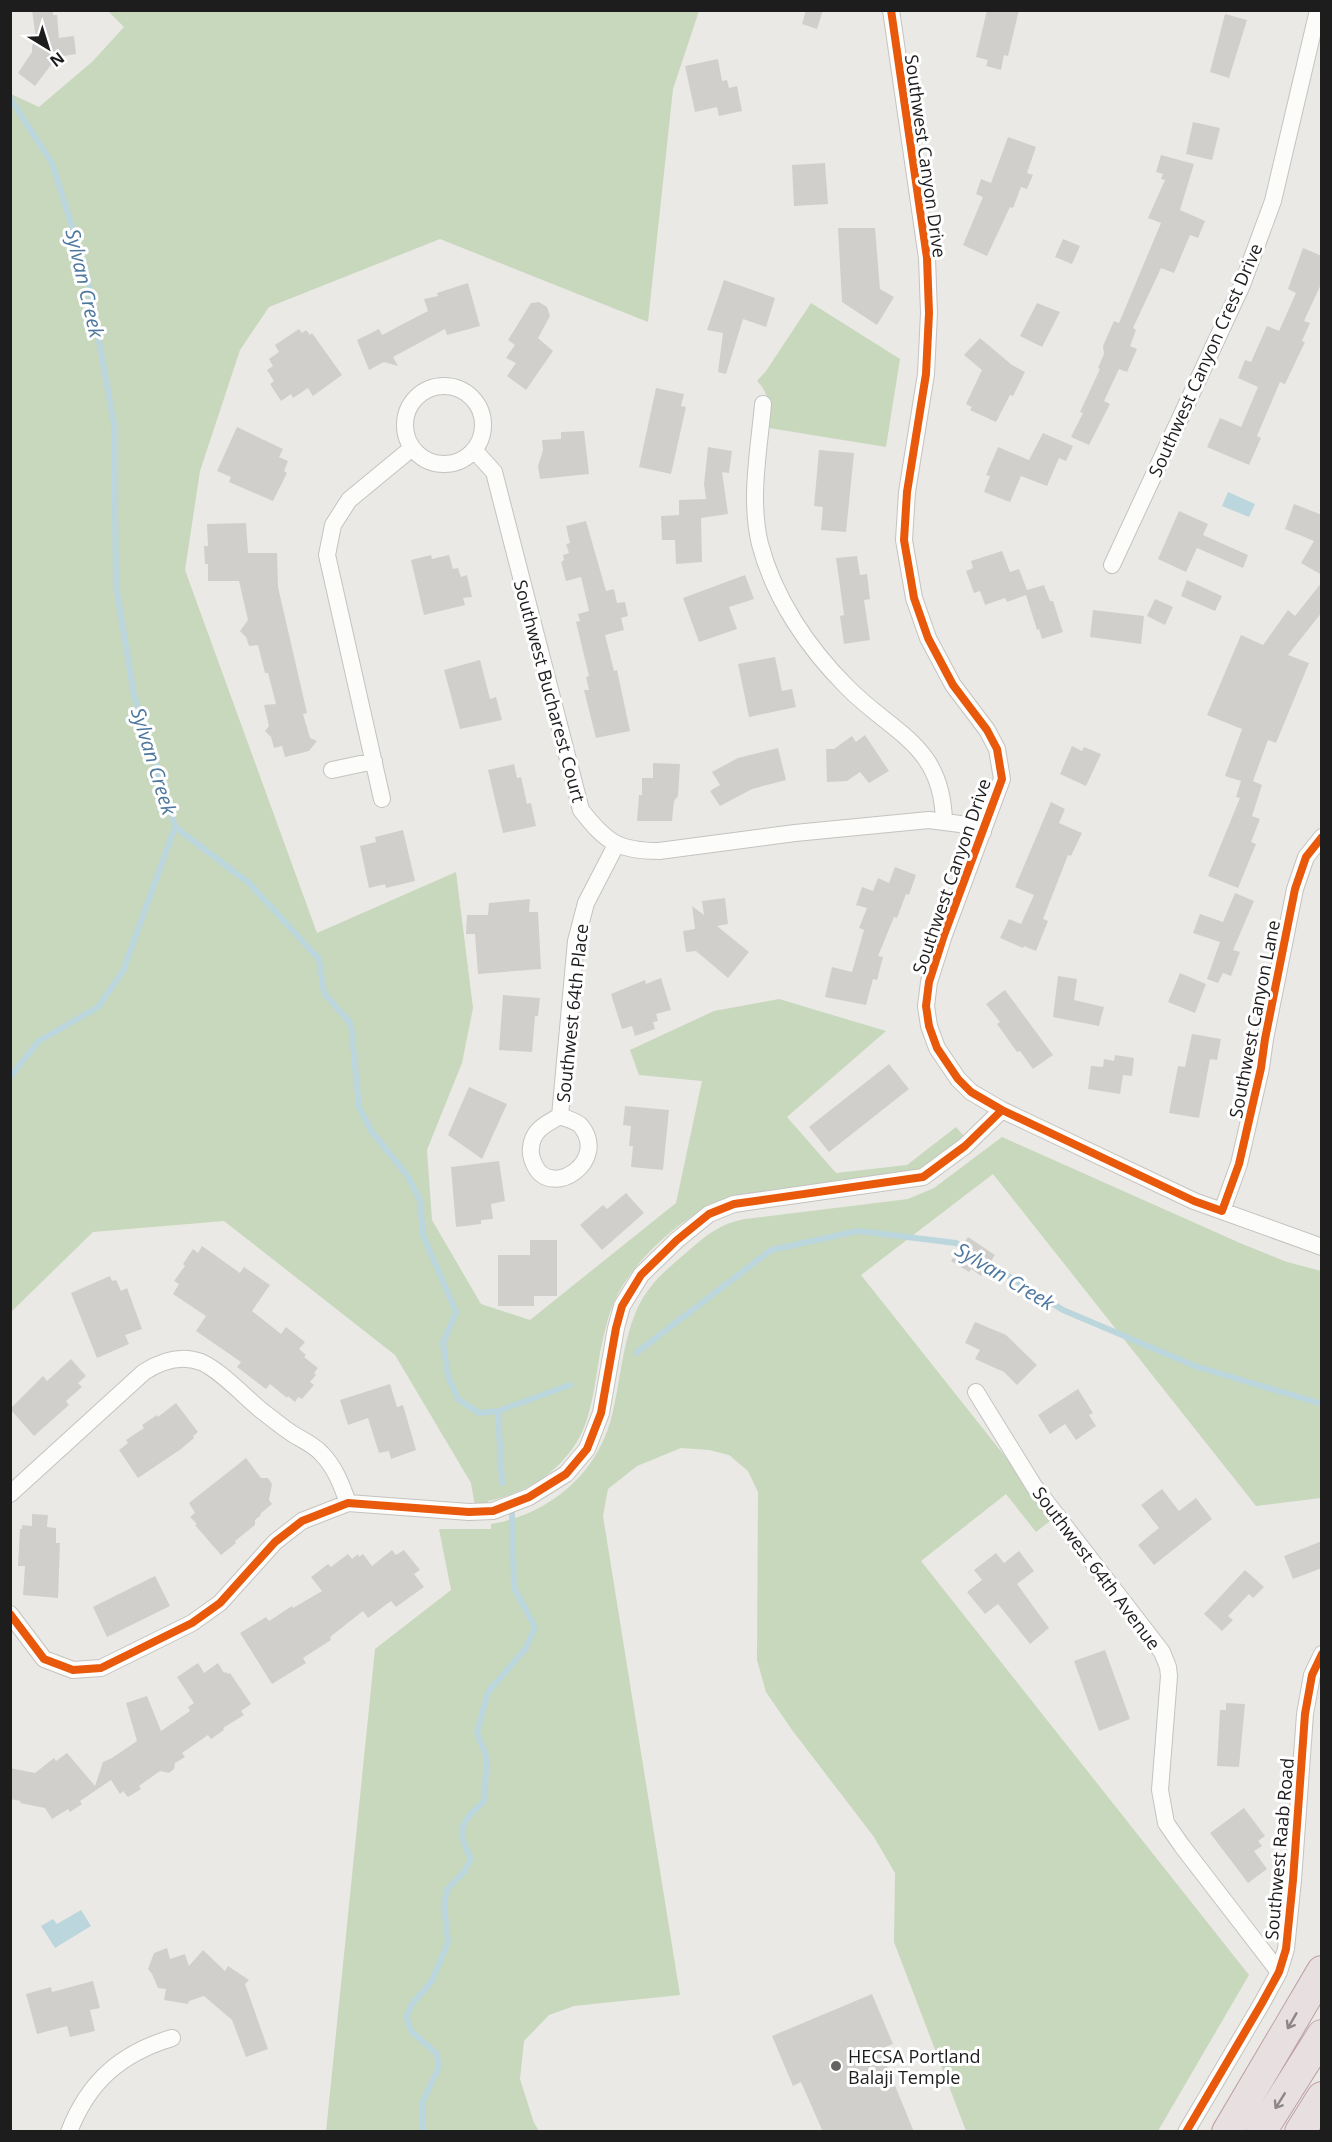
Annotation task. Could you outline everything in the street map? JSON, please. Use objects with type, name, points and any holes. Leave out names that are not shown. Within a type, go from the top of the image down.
[{"type":"highway","points":[[1227,2132],[1322,1971]]},
{"type":"highway","points":[[1261,2132],[1322,2035]]},
{"type":"highway","points":[[1300,2132],[1322,2097]]},
{"type":"street","name":"Southwest Canyon Drive","points":[[891,10],[927,258],[929,313],[926,374],[907,492],[904,540],[914,598],[928,638],[953,685],[987,730],[997,749],[1002,779],[928,982],[926,1006],[929,1026],[937,1048],[958,1079],[971,1092],[1002,1110],[1194,1201],[1322,1247]]},
{"type":"street","name":"Southwest Canyon Crest Drive","points":[[1112,566],[1246,275],[1273,201],[1318,10]]},
{"type":"street","points":[[447,385],[461,388],[473,398],[481,411],[483,431],[474,450],[461,460],[444,464],[432,462],[412,448],[405,427],[405,417],[410,405],[420,393],[433,387],[447,385]]},
{"type":"street","points":[[763,404],[754,501],[760,545],[774,583],[797,625],[829,668],[848,689],[920,750],[929,763],[941,790],[944,821]]},
{"type":"street","points":[[382,799],[327,555],[333,525],[349,500],[412,448]]},
{"type":"street","name":"Southwest Bucharest Court","points":[[474,450],[494,472],[581,810],[595,828],[616,845],[638,851],[659,851],[806,832],[929,820],[960,824],[983,832]]},
{"type":"street","points":[[332,770],[374,761]]},
{"type":"street","name":"Southwest Canyon Lane","points":[[1222,1210],[1239,1164],[1259,1079],[1295,889],[1306,857],[1322,837]]},
{"type":"street","name":"Southwest 64th Place","points":[[560,1116],[576,941],[586,903],[616,845]]},
{"type":"street","points":[[10,1614],[44,1659],[73,1670],[101,1668],[192,1623],[220,1603],[275,1542],[302,1521],[348,1503],[469,1512],[493,1511],[529,1497],[566,1474],[587,1449],[601,1413],[622,1306],[641,1275],[709,1214],[734,1204],[923,1176],[965,1146],[1002,1110]]},
{"type":"street","points":[[10,1494],[144,1372],[160,1361],[188,1359],[201,1362],[213,1370],[261,1410],[324,1455],[340,1481],[348,1503]]},
{"type":"street","name":"Southwest 64th Avenue","points":[[976,1392],[1034,1486],[1162,1652],[1169,1676],[1160,1790],[1166,1823],[1279,1972]]},
{"type":"street","name":"Southwest Raab Road","points":[[1186,2132],[1279,1972],[1286,1949],[1305,1714],[1312,1675],[1322,1654]]},
{"type":"street","points":[[69,2132],[76,2112],[100,2078],[117,2064],[149,2045],[172,2038]]},
{"type":"green space","points":[[108,11],[699,11],[673,89],[648,322],[440,239],[269,307],[240,350],[200,471],[185,570],[317,933],[456,872],[473,1008],[462,1063],[427,1150],[432,1220],[481,1304],[530,1320],[676,1203],[702,1081],[639,1075],[630,1050],[714,1011],[779,999],[886,1031],[787,1117],[836,1173],[907,1165],[956,1127],[964,1136],[912,1173],[728,1198],[695,1214],[662,1239],[634,1269],[615,1300],[604,1333],[588,1417],[578,1440],[569,1453],[546,1475],[519,1491],[488,1501],[488,1505],[475,1506],[471,1483],[395,1355],[224,1221],[93,1232],[11,1312],[11,94],[39,107],[93,61],[124,27]]},
{"type":"green space","points":[[811,303],[900,359],[886,447],[769,428],[767,397],[757,381]]},
{"type":"green space","points":[[1002,1137],[1240,1243],[1287,1262],[1321,1271],[1321,1498],[1256,1506],[993,1174],[861,1275],[1054,1518],[1036,1532],[1006,1494],[921,1561],[1249,1975],[1158,2131],[966,2131],[894,1942],[895,1873],[874,1837],[792,1730],[766,1692],[757,1660],[758,1492],[748,1471],[729,1455],[709,1450],[681,1448],[637,1466],[608,1489],[603,1516],[680,1995],[574,2006],[549,2015],[524,2041],[520,2079],[534,2123],[539,2131],[326,2132],[375,1649],[451,1590],[439,1529],[491,1529],[491,1524],[534,1511],[553,1500],[585,1471],[606,1433],[613,1411],[626,1344],[639,1305],[660,1276],[707,1236],[721,1227],[745,1219],[908,1199],[934,1188]]},
{"type":"water","points":[[1228,492],[1255,504],[1249,517],[1222,506]]},
{"type":"water","points":[[81,1910],[91,1926],[55,1948],[41,1926],[53,1919],[57,1924]]},
{"type":"building","points":[[32,10],[53,10],[53,15],[57,15],[59,38],[74,36],[76,54],[57,57],[35,86],[18,73],[32,52],[36,39]]},
{"type":"building","points":[[806,10],[823,10],[817,29],[802,24]]},
{"type":"building","points":[[987,10],[1019,10],[1008,56],[1004,55],[1001,70],[986,66],[988,60],[976,57]]},
{"type":"building","points":[[1225,14],[1247,20],[1229,78],[1210,72]]},
{"type":"building","points":[[718,59],[722,81],[727,80],[729,88],[737,86],[742,111],[719,116],[717,107],[695,112],[685,66]]},
{"type":"building","points":[[1193,122],[1220,128],[1212,160],[1186,154]]},
{"type":"building","points":[[1008,137],[1036,147],[1027,173],[1033,175],[1027,189],[1021,187],[1013,208],[1010,207],[987,256],[963,245],[983,197],[976,194],[981,179],[991,183]]},
{"type":"building","points":[[1161,155],[1194,164],[1180,210],[1205,221],[1198,238],[1190,235],[1174,273],[1161,268],[1133,328],[1136,330],[1130,346],[1137,349],[1127,372],[1119,369],[1104,401],[1110,404],[1089,445],[1071,437],[1100,369],[1098,368],[1104,354],[1103,346],[1114,321],[1119,323],[1161,223],[1148,218],[1165,180],[1161,179],[1163,174],[1156,172]]},
{"type":"building","points":[[825,163],[828,204],[794,206],[792,165]]},
{"type":"building","points":[[838,228],[875,228],[880,289],[894,297],[877,325],[842,302]]},
{"type":"building","points":[[1063,239],[1080,246],[1072,264],[1055,257]]},
{"type":"building","points":[[1303,248],[1322,256],[1322,282],[1304,321],[1310,323],[1302,341],[1305,342],[1285,384],[1280,382],[1257,436],[1261,438],[1249,465],[1207,447],[1220,418],[1241,427],[1258,387],[1238,378],[1245,360],[1251,362],[1267,326],[1279,331],[1296,293],[1288,289]]},
{"type":"building","points":[[724,280],[775,298],[766,327],[743,319],[726,374],[718,372],[723,333],[707,330]]},
{"type":"building","points":[[468,283],[480,326],[447,335],[445,329],[393,357],[398,366],[384,362],[369,370],[357,340],[379,329],[382,335],[428,311],[424,299],[438,296],[437,293]]},
{"type":"building","points":[[539,302],[547,307],[550,316],[538,338],[553,351],[526,390],[507,376],[516,363],[506,358],[515,345],[508,340],[531,303]]},
{"type":"building","points":[[1037,303],[1060,312],[1042,347],[1020,336]]},
{"type":"building","points":[[299,329],[302,333],[306,330],[310,335],[312,333],[342,375],[313,396],[308,388],[293,398],[291,394],[281,401],[270,384],[274,381],[267,370],[273,366],[269,359],[279,352],[275,345]]},
{"type":"building","points":[[980,338],[1012,365],[1025,372],[996,422],[970,410],[972,407],[966,404],[982,370],[964,355]]},
{"type":"building","points":[[656,388],[684,394],[681,406],[686,407],[671,474],[639,467]]},
{"type":"building","points":[[237,427],[283,449],[279,457],[288,461],[284,471],[287,473],[273,501],[229,482],[231,477],[217,471]]},
{"type":"building","points":[[584,431],[589,474],[540,479],[538,466],[543,450],[542,440],[561,439],[561,432]]},
{"type":"building","points":[[1043,433],[1073,446],[1066,461],[1059,458],[1047,486],[1021,476],[1010,502],[984,492],[990,476],[986,475],[998,447],[1029,460]]},
{"type":"building","points":[[708,447],[732,451],[729,473],[722,472],[728,514],[701,518],[702,562],[676,564],[675,540],[662,540],[661,516],[679,515],[679,500],[706,499],[704,484]]},
{"type":"building","points":[[819,450],[854,453],[846,532],[821,530],[823,507],[814,506]]},
{"type":"building","points":[[1294,504],[1322,515],[1322,575],[1301,563],[1314,541],[1285,529]]},
{"type":"building","points":[[1179,511],[1208,524],[1203,535],[1248,555],[1243,568],[1197,548],[1186,572],[1158,559]]},
{"type":"building","points":[[586,521],[606,591],[614,589],[617,603],[625,602],[628,616],[621,618],[624,630],[605,635],[614,671],[617,670],[630,731],[596,738],[584,690],[589,690],[586,677],[589,676],[576,622],[580,621],[578,614],[589,611],[581,577],[566,581],[561,562],[564,560],[563,555],[569,553],[566,544],[570,543],[566,526]]},
{"type":"building","points":[[246,523],[248,553],[277,553],[278,587],[307,713],[303,714],[310,738],[317,741],[309,751],[285,757],[282,746],[274,748],[271,737],[265,731],[269,726],[264,705],[276,704],[258,645],[249,646],[246,637],[240,631],[248,620],[239,581],[208,581],[208,564],[205,564],[204,546],[208,546],[207,524]]},
{"type":"building","points":[[1002,551],[1010,572],[1019,569],[1027,590],[1044,585],[1050,601],[1053,601],[1063,632],[1042,639],[1026,595],[1007,602],[1005,598],[985,605],[980,591],[974,593],[966,571],[973,568],[971,561]]},
{"type":"building","points":[[431,555],[432,559],[449,555],[453,569],[458,568],[461,577],[467,575],[472,597],[463,598],[465,605],[424,615],[411,560]]},
{"type":"building","points":[[857,556],[860,575],[867,574],[870,599],[864,600],[870,640],[844,644],[840,616],[844,615],[836,558]]},
{"type":"building","points":[[745,575],[754,599],[729,607],[737,629],[699,642],[683,598]]},
{"type":"building","points":[[1187,580],[1222,596],[1215,611],[1181,596]]},
{"type":"building","points":[[1322,582],[1322,612],[1288,655],[1309,663],[1276,743],[1268,740],[1253,781],[1262,785],[1252,816],[1260,819],[1251,842],[1256,844],[1238,888],[1208,876],[1240,798],[1236,797],[1241,781],[1225,776],[1242,729],[1207,715],[1241,635],[1263,645],[1288,610],[1295,616]]},
{"type":"building","points":[[1155,599],[1173,607],[1165,625],[1147,616]]},
{"type":"building","points":[[1093,610],[1144,616],[1141,644],[1090,637]]},
{"type":"building","points":[[775,657],[782,691],[792,689],[796,707],[749,717],[738,664]]},
{"type":"building","points":[[480,660],[490,699],[496,697],[502,720],[460,729],[444,670]]},
{"type":"building","points":[[865,735],[889,771],[869,783],[860,772],[847,781],[827,782],[826,749],[834,749],[852,736],[856,742]]},
{"type":"building","points":[[1072,746],[1082,751],[1084,747],[1101,754],[1086,786],[1060,774]]},
{"type":"building","points":[[778,748],[786,780],[752,789],[720,806],[710,791],[720,785],[712,772],[738,758]]},
{"type":"building","points":[[653,763],[680,764],[678,796],[674,801],[672,821],[637,821],[639,795],[642,795],[642,778],[653,778]]},
{"type":"building","points":[[514,764],[517,778],[521,777],[527,804],[531,803],[536,826],[503,833],[488,770]]},
{"type":"building","points":[[1051,802],[1065,809],[1059,823],[1082,833],[1071,856],[1068,855],[1043,919],[1048,921],[1036,951],[1000,938],[1009,919],[1021,924],[1034,895],[1015,887]]},
{"type":"building","points":[[403,830],[415,881],[386,888],[385,884],[369,888],[360,846],[376,842],[375,837]]},
{"type":"building","points":[[895,867],[916,875],[909,895],[906,894],[897,918],[894,917],[878,956],[883,957],[877,980],[873,979],[866,1005],[825,997],[832,967],[852,972],[864,930],[859,928],[867,908],[856,905],[862,887],[873,891],[878,878],[889,883]]},
{"type":"building","points":[[1235,893],[1254,901],[1233,950],[1240,952],[1231,976],[1223,973],[1218,983],[1207,979],[1220,942],[1193,933],[1200,914],[1223,922]]},
{"type":"building","points":[[725,898],[728,924],[717,926],[749,952],[728,978],[696,951],[686,952],[683,931],[695,929],[692,906],[704,915],[702,901]]},
{"type":"building","points":[[530,899],[529,912],[538,912],[541,969],[478,974],[475,934],[466,934],[467,915],[488,915],[489,903]]},
{"type":"building","points":[[1180,973],[1206,984],[1195,1013],[1168,1002]]},
{"type":"building","points":[[1058,976],[1077,979],[1074,1000],[1104,1007],[1099,1026],[1053,1017]]},
{"type":"building","points":[[661,978],[671,1010],[656,1014],[658,1021],[653,1022],[655,1029],[635,1036],[632,1026],[622,1029],[611,994],[645,980],[646,984]]},
{"type":"building","points":[[1005,990],[1053,1055],[1033,1069],[1020,1051],[1017,1052],[997,1024],[1000,1022],[986,1004]]},
{"type":"building","points":[[503,995],[540,998],[538,1016],[535,1016],[532,1052],[499,1050]]},
{"type":"building","points":[[1192,1034],[1221,1039],[1217,1060],[1210,1059],[1199,1118],[1169,1113],[1178,1066],[1185,1067]]},
{"type":"building","points":[[1115,1055],[1134,1058],[1132,1076],[1123,1075],[1120,1094],[1088,1089],[1091,1066],[1103,1067],[1104,1059],[1114,1061]]},
{"type":"building","points":[[889,1064],[909,1089],[829,1152],[809,1127]]},
{"type":"building","points":[[469,1087],[507,1104],[482,1159],[448,1135]]},
{"type":"building","points":[[625,1106],[669,1110],[663,1170],[631,1167],[633,1146],[629,1146],[631,1126],[623,1125]]},
{"type":"building","points":[[499,1161],[505,1201],[491,1204],[493,1219],[481,1220],[481,1224],[456,1227],[451,1167]]},
{"type":"building","points":[[626,1193],[644,1213],[602,1250],[580,1225],[603,1205],[607,1209]]},
{"type":"building","points":[[968,1237],[995,1255],[981,1276],[951,1261]]},
{"type":"building","points":[[530,1240],[557,1240],[557,1296],[534,1296],[534,1306],[498,1306],[498,1255],[530,1255]]},
{"type":"building","points":[[202,1246],[240,1273],[244,1267],[270,1285],[252,1311],[281,1334],[286,1327],[305,1342],[299,1349],[306,1355],[304,1357],[318,1368],[310,1382],[314,1385],[302,1399],[298,1397],[295,1402],[270,1384],[266,1389],[237,1367],[241,1362],[196,1331],[206,1316],[173,1294],[179,1284],[174,1281],[185,1266],[183,1264],[193,1249],[198,1253]]},
{"type":"building","points":[[110,1276],[112,1281],[116,1280],[121,1291],[127,1288],[142,1329],[125,1335],[129,1344],[97,1358],[71,1293]]},
{"type":"building","points":[[975,1322],[1006,1335],[1037,1365],[1017,1385],[1004,1372],[975,1359],[980,1350],[965,1343]]},
{"type":"building","points":[[71,1359],[86,1376],[78,1383],[82,1387],[66,1401],[69,1405],[34,1436],[10,1409],[43,1376],[47,1381]]},
{"type":"building","points":[[390,1384],[397,1407],[403,1405],[416,1450],[391,1459],[389,1451],[379,1453],[368,1418],[348,1425],[340,1400]]},
{"type":"building","points":[[1078,1389],[1093,1413],[1089,1415],[1096,1426],[1076,1440],[1065,1424],[1050,1434],[1038,1415]]},
{"type":"building","points":[[176,1403],[198,1432],[181,1449],[138,1478],[119,1450],[128,1443],[126,1440],[144,1428],[142,1425],[157,1415],[158,1417]]},
{"type":"building","points":[[246,1458],[261,1478],[268,1478],[272,1484],[269,1500],[272,1504],[255,1520],[255,1525],[221,1555],[190,1517],[195,1513],[189,1503]]},
{"type":"building","points":[[1162,1489],[1179,1511],[1196,1498],[1212,1519],[1154,1565],[1138,1545],[1159,1528],[1141,1505]]},
{"type":"building","points":[[32,1514],[48,1515],[47,1527],[56,1528],[56,1543],[60,1543],[58,1598],[23,1595],[25,1566],[18,1566],[20,1529],[22,1525],[32,1526]]},
{"type":"building","points":[[1322,1541],[1322,1568],[1293,1579],[1284,1556]]},
{"type":"building","points":[[392,1550],[396,1555],[404,1550],[420,1570],[414,1574],[424,1587],[396,1607],[391,1601],[368,1618],[363,1611],[330,1637],[331,1640],[303,1658],[306,1663],[272,1684],[240,1633],[266,1617],[269,1621],[322,1591],[311,1577],[328,1564],[331,1567],[348,1554],[352,1559],[358,1554],[359,1557],[363,1554],[372,1566]]},
{"type":"building","points":[[1019,1551],[1034,1571],[1017,1584],[1049,1628],[1030,1644],[998,1604],[985,1614],[967,1592],[982,1580],[974,1570],[996,1553],[1004,1563]]},
{"type":"building","points":[[1245,1570],[1264,1587],[1253,1598],[1249,1594],[1228,1616],[1233,1620],[1222,1631],[1204,1614]]},
{"type":"building","points":[[155,1576],[170,1606],[107,1637],[93,1607]]},
{"type":"building","points":[[1105,1650],[1130,1719],[1099,1731],[1074,1661]]},
{"type":"building","points":[[198,1663],[204,1673],[218,1663],[224,1673],[230,1673],[251,1704],[241,1711],[244,1715],[223,1728],[224,1730],[211,1739],[208,1735],[182,1753],[185,1757],[175,1763],[174,1769],[169,1773],[160,1771],[139,1786],[141,1789],[128,1797],[123,1791],[120,1794],[111,1780],[80,1801],[82,1804],[70,1812],[68,1809],[52,1819],[45,1808],[10,1799],[10,1768],[35,1773],[54,1758],[56,1761],[67,1753],[95,1786],[103,1762],[137,1741],[126,1703],[147,1696],[161,1731],[190,1711],[188,1707],[194,1703],[177,1677]]},
{"type":"building","points":[[1226,1703],[1245,1704],[1239,1767],[1217,1766],[1220,1710],[1226,1710]]},
{"type":"building","points":[[1244,1808],[1265,1836],[1258,1841],[1262,1846],[1254,1851],[1267,1869],[1248,1883],[1210,1833]]},
{"type":"building","points":[[167,1948],[170,1959],[185,1954],[189,1966],[203,1950],[225,1971],[228,1966],[249,1980],[245,1984],[268,2049],[246,2057],[232,2020],[204,1996],[189,2001],[188,2004],[164,2000],[166,1989],[158,1988],[148,1969],[154,1953]]},
{"type":"building","points":[[93,1981],[100,2008],[90,2010],[95,2031],[70,2037],[67,2026],[37,2034],[26,1994],[51,1987],[52,1992]]},
{"type":"building","name":"HECSA Portland Balaji Temple","points":[[872,1994],[893,2044],[880,2049],[914,2132],[823,2132],[801,2082],[793,2086],[772,2036]]},
{"type":"waterway","name":"Sylvan Creek","points":[[10,98],[52,163],[87,274],[114,424],[116,586],[134,695],[175,827],[249,883],[319,959],[324,993],[351,1024],[359,1107],[372,1132],[407,1175],[420,1200],[423,1235],[456,1312],[443,1343],[448,1376],[458,1399],[479,1413],[498,1411],[570,1385]]},
{"type":"waterway","points":[[10,1077],[39,1041],[98,1007],[123,971],[175,827]]},
{"type":"waterway","name":"Sylvan Creek","points":[[636,1353],[771,1250],[858,1231],[956,1243],[968,1251]]},
{"type":"waterway","name":"Sylvan Creek","points":[[984,1261],[1063,1310],[1195,1366],[1322,1404]]},
{"type":"waterway","points":[[498,1411],[502,1483]]},
{"type":"waterway","points":[[422,2132],[423,2101],[439,2067],[437,2054],[412,2032],[406,2017],[412,2004],[432,1981],[448,1942],[444,1905],[447,1889],[464,1872],[471,1859],[462,1833],[465,1821],[484,1801],[487,1758],[477,1733],[488,1692],[526,1648],[535,1627],[514,1588],[512,1514]]},
{"type":"cycle path","points":[[891,10],[927,258],[929,313],[926,374],[907,492],[904,540],[914,598],[928,638],[953,685],[987,730],[997,749],[1002,779],[929,982],[926,1006],[929,1026],[937,1048],[958,1079],[971,1092],[1002,1110],[1194,1201],[1222,1211],[1239,1164],[1261,1068],[1295,889],[1306,857],[1322,837]]},
{"type":"cycle path","points":[[10,1614],[44,1659],[73,1670],[101,1668],[192,1623],[220,1603],[275,1542],[302,1521],[348,1503],[469,1512],[493,1511],[529,1497],[566,1474],[587,1449],[601,1413],[622,1306],[641,1275],[677,1240],[709,1214],[734,1204],[923,1177],[965,1146],[1002,1110]]},
{"type":"cycle path","points":[[1186,2132],[1279,1972],[1286,1949],[1305,1714],[1312,1675],[1322,1654]]},
{"type":"place","name":"HECSA Portland Balaji Temple","points":[[836,2066]]}]
